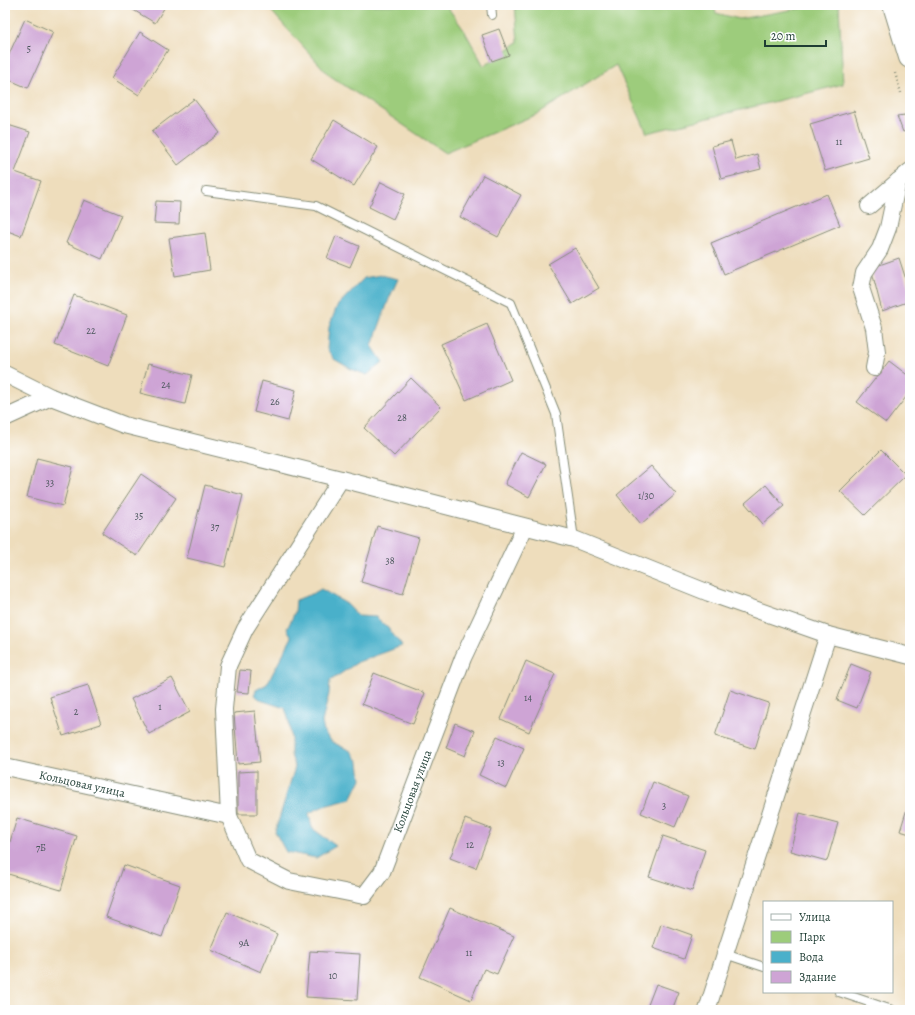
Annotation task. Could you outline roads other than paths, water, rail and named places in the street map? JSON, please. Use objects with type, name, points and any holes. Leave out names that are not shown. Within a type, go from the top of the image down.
[{"type":"main road","points":[[894,5],[910,57]]},
{"type":"street","points":[[869,206],[910,171]]},
{"type":"street","points":[[874,368],[877,352],[874,328],[861,288],[864,272],[880,249],[888,228],[898,182]]},
{"type":"street","points":[[5,374],[51,397],[124,425],[574,539],[709,593],[828,635],[910,656]]},
{"type":"street","points":[[5,418],[51,397]]},
{"type":"street","name":"Кольцовая улица","points":[[342,479],[246,629],[228,666],[224,709],[229,816],[248,860],[289,881],[364,896],[382,872],[463,658],[525,527]]},
{"type":"street","points":[[707,1010],[828,635]]},
{"type":"street","name":"Кольцовая улица","points":[[5,767],[229,816]]},
{"type":"lane","points":[[491,5],[492,15]]},
{"type":"lane","points":[[206,191],[316,206],[511,303],[556,414],[574,539]]},
{"type":"lane","points":[[725,954],[763,967]]},
{"type":"lane","points":[[842,993],[892,1010]]},
{"type":"water","points":[[381,275],[398,279],[372,346],[383,362],[367,375],[351,369],[334,359],[327,349],[329,327],[337,306],[364,278]]},
{"type":"water","points":[[321,589],[347,604],[358,616],[376,617],[388,628],[402,646],[358,662],[330,681],[329,694],[322,722],[324,732],[332,742],[351,751],[359,762],[361,779],[351,799],[324,806],[309,813],[312,828],[336,846],[316,858],[286,852],[275,832],[295,767],[291,755],[289,721],[285,708],[263,701],[254,695],[256,690],[267,684],[292,637],[287,629],[295,612],[296,600]]}]
